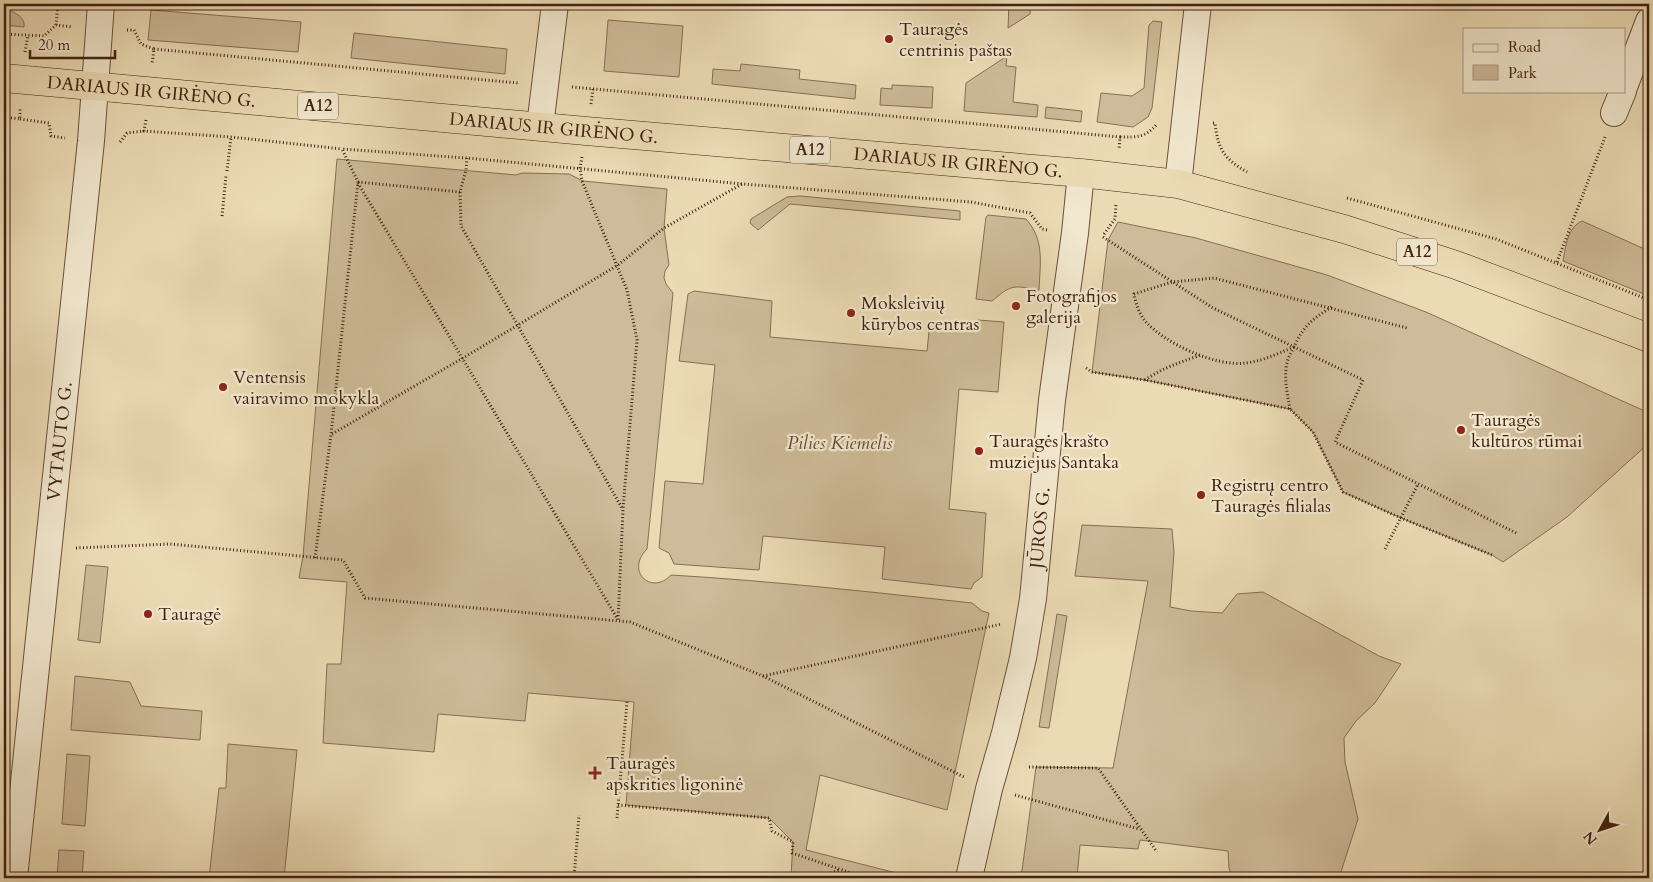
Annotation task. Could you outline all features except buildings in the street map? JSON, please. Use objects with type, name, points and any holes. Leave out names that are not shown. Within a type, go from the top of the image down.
[{"type":"highway","name":"DARIAUS IR GIRĖNO G.","points":[[4,78],[586,131],[1081,173],[1178,184],[1344,230],[1456,265],[1649,338]]},
{"type":"street","name":"VYTAUTO G.","points":[[14,878],[70,355],[96,86],[101,4]]},
{"type":"street","points":[[540,126],[555,4]]},
{"type":"street","points":[[1178,184],[1198,4]]},
{"type":"street","points":[[1626,82],[1649,21]]},
{"type":"street","name":"JŪROS G.","points":[[969,878],[989,789],[1005,733],[1020,668],[1033,599],[1052,400],[1075,233],[1081,173]]},
{"type":"path","points":[[56,25],[58,4]]},
{"type":"path","points":[[4,34],[28,35]]},
{"type":"path","points":[[1557,262],[1619,102]]},
{"type":"path","points":[[1120,137],[1140,137],[1150,131],[1160,119],[1215,123],[1219,145],[1227,158],[1235,165],[1252,174]]},
{"type":"path","points":[[586,131],[580,168],[585,189],[627,290],[637,340],[623,509],[618,620]]},
{"type":"path","points":[[227,172],[230,137]]},
{"type":"path","points":[[331,434],[463,358],[618,265],[664,228],[743,184],[467,158],[342,149],[358,182],[463,358],[618,620]]},
{"type":"path","points":[[467,158],[460,192],[461,226],[623,509]]},
{"type":"path","points":[[222,216],[226,176]]},
{"type":"path","points":[[315,558],[331,434],[358,182]]},
{"type":"path","points":[[358,182],[460,192]]},
{"type":"path","points":[[1338,196],[1496,239],[1649,300]]},
{"type":"path","points":[[1102,236],[1213,308],[1363,380],[1335,442],[1518,534]]},
{"type":"path","points":[[1294,347],[1260,360],[1246,363],[1218,361],[1184,348],[1157,332],[1144,321],[1134,294],[1172,282],[1214,278],[1332,307],[1407,328]]},
{"type":"path","points":[[1290,409],[1286,366],[1298,337],[1308,323],[1332,307]]},
{"type":"path","points":[[1145,380],[1171,365],[1201,355]]},
{"type":"path","points":[[1086,368],[1092,372],[1145,380],[1290,409],[1313,432],[1343,492],[1492,555]]},
{"type":"path","points":[[1385,549],[1418,484]]},
{"type":"path","points":[[48,547],[74,548],[170,544],[343,560],[366,598],[630,622],[763,676],[989,789],[1139,829]]},
{"type":"path","points":[[763,676],[1002,624]]},
{"type":"path","points":[[617,818],[628,702]]},
{"type":"path","points":[[1029,766],[1098,768],[1139,829],[1157,852]]},
{"type":"path","points":[[618,804],[769,818],[772,831],[793,842],[792,853],[866,878]]},
{"type":"path","points":[[574,878],[579,814]]},
{"type":"path","points":[[814,878],[841,870]]},
{"type":"green space","points":[[1009,4],[1031,4],[1030,14],[1008,28]]},
{"type":"green space","points":[[4,7],[21,17],[24,27],[4,25]]},
{"type":"green space","points":[[151,10],[301,22],[298,52],[148,40]]},
{"type":"green space","points":[[608,20],[683,26],[679,77],[604,71]]},
{"type":"green space","points":[[1153,21],[1162,22],[1152,108],[1148,117],[1133,127],[1097,122],[1101,93],[1132,96],[1144,88],[1149,25]]},
{"type":"green space","points":[[354,33],[507,49],[505,74],[351,58]]},
{"type":"green space","points":[[1007,56],[1006,66],[1016,67],[1013,102],[1038,105],[1037,117],[964,111],[966,83]]},
{"type":"green space","points":[[741,64],[800,70],[799,79],[856,85],[855,99],[712,84],[713,69],[740,71]]},
{"type":"green space","points":[[892,85],[933,87],[932,108],[880,105],[881,88],[892,89]]},
{"type":"green space","points":[[1046,107],[1082,111],[1081,122],[1045,118]]},
{"type":"green space","points":[[337,159],[516,175],[522,173],[569,174],[583,181],[667,189],[664,228],[669,265],[665,271],[664,278],[673,293],[647,549],[641,557],[639,565],[643,578],[649,582],[656,583],[663,581],[671,575],[859,591],[972,603],[982,611],[989,613],[947,810],[820,775],[806,850],[916,878],[800,878],[791,876],[793,842],[769,818],[626,805],[634,702],[528,693],[525,721],[438,714],[434,752],[323,743],[327,664],[341,664],[347,582],[299,578],[303,556]]},
{"type":"green space","points":[[800,196],[960,211],[960,220],[790,204],[758,230],[750,223],[751,219],[787,197]]},
{"type":"green space","points":[[988,215],[1026,219],[1032,227],[1039,244],[1040,253],[1039,290],[1014,287],[992,301],[976,299],[986,217]]},
{"type":"green space","points":[[1582,221],[1649,251],[1649,296],[1563,261],[1570,233]]},
{"type":"green space","points":[[1118,222],[1196,238],[1327,275],[1426,312],[1649,413],[1649,443],[1567,517],[1503,562],[1492,555],[1343,492],[1313,432],[1290,409],[1145,380],[1092,372],[1108,240]]},
{"type":"green space","name":"Pilies Kiemelis","points":[[694,291],[772,301],[770,337],[927,351],[930,322],[970,326],[978,320],[1004,322],[998,392],[959,389],[949,509],[986,513],[982,577],[974,583],[971,589],[882,579],[885,547],[763,536],[759,570],[674,564],[669,553],[659,548],[665,481],[703,484],[715,365],[679,361],[688,294]]},
{"type":"green space","points":[[1082,525],[1172,529],[1174,552],[1170,607],[1191,611],[1222,613],[1237,594],[1263,592],[1379,656],[1401,664],[1375,703],[1356,721],[1344,738],[1345,762],[1358,819],[1339,878],[1232,878],[1229,868],[1228,851],[1140,840],[1138,849],[1080,845],[1077,878],[1021,878],[1036,767],[1113,768],[1148,581],[1075,576]]},
{"type":"green space","points":[[86,565],[108,567],[100,643],[78,640]]},
{"type":"green space","points":[[1057,614],[1067,616],[1049,728],[1039,727]]},
{"type":"green space","points":[[75,676],[130,682],[141,706],[202,711],[200,740],[71,730]]},
{"type":"green space","points":[[228,744],[297,750],[284,878],[209,878],[219,788],[226,788]]},
{"type":"green space","points":[[67,754],[90,756],[85,826],[62,824]]},
{"type":"green space","points":[[59,850],[84,851],[82,878],[57,878]]},
{"type":"place","name":"Tauragės centrinis paštas","points":[[889,39]]},
{"type":"place","name":"Fotografijos galerija","points":[[1016,306]]},
{"type":"place","name":"Moksleivių kūrybos centras","points":[[851,313]]},
{"type":"place","name":"Ventensis vairavimo mokykla","points":[[223,387]]},
{"type":"place","name":"Tauragės kultūros rūmai","points":[[1461,430]]},
{"type":"place","name":"Tauragės krašto muziejus Santaka","points":[[979,451]]},
{"type":"place","name":"Registrų centro Tauragės filialas","points":[[1201,495]]},
{"type":"place","name":"Tauragė","points":[[148,614]]},
{"type":"place","name":"Tauragės apskrities ligoninė","points":[[595,773]]}]
